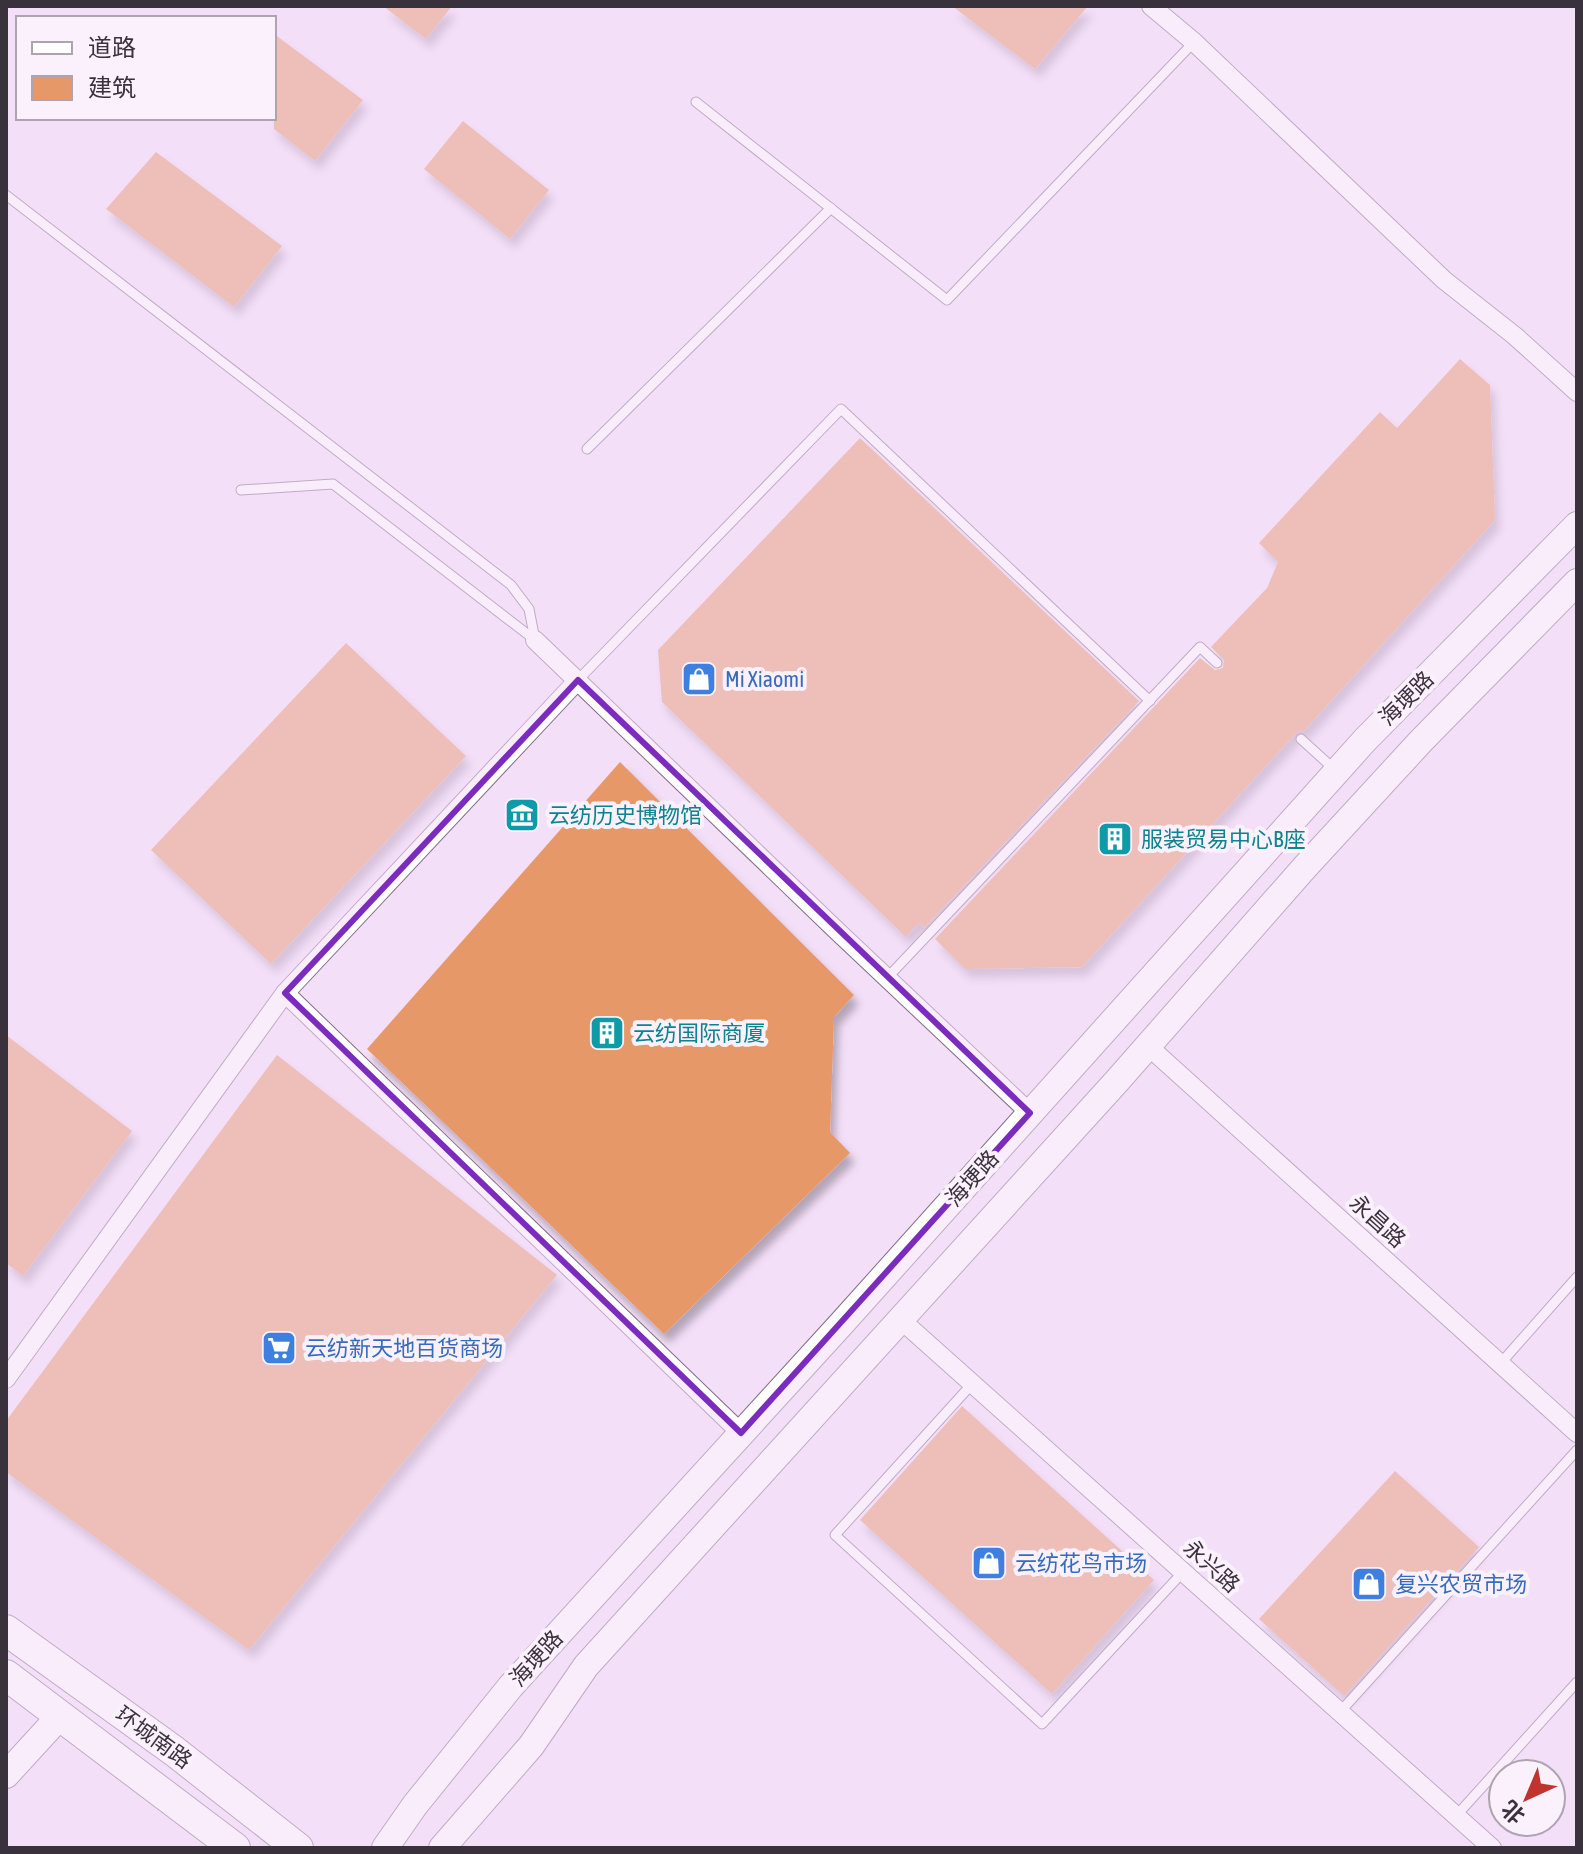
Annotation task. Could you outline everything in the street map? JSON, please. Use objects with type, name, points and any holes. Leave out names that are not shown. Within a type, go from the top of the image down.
[{"type":"main road","name":"海埂路","points":[[385,1848],[415,1805],[511,1686],[1365,740],[1577,525]]},
{"type":"main road","name":"海埂路","points":[[442,1848],[531,1746],[586,1666],[1148,1046],[1305,867],[1411,752],[1577,582]]},
{"type":"main road","name":"环城南路","points":[[6,1630],[174,1751],[298,1848]]},
{"type":"main road","name":"环城南路","points":[[6,1675],[235,1848]]},
{"type":"main road","points":[[6,1775],[61,1715]]},
{"type":"street","points":[[1151,6],[1194,42],[1444,280],[1515,336],[1577,392]]},
{"type":"street","points":[[535,640],[1030,1113]]},
{"type":"street","points":[[6,1379],[285,993],[578,680]]},
{"type":"street","points":[[285,993],[741,1433]]},
{"type":"street","name":"永昌路","points":[[1148,1046],[1577,1433]]},
{"type":"street","name":"永兴路","points":[[900,1319],[1492,1848]]},
{"type":"lane","points":[[696,102],[947,300],[1194,42]]},
{"type":"lane","points":[[6,195],[511,585],[529,609],[535,640]]},
{"type":"lane","points":[[587,449],[831,208]]},
{"type":"lane","points":[[578,680],[841,409],[1150,701]]},
{"type":"lane","points":[[241,490],[333,484],[535,640]]},
{"type":"lane","points":[[887,978],[1200,647],[1217,663]]},
{"type":"lane","points":[[1301,739],[1337,771]]},
{"type":"lane","points":[[1500,1364],[1577,1277]]},
{"type":"lane","points":[[972,1384],[835,1535],[1042,1724],[1183,1572]]},
{"type":"lane","points":[[1340,1712],[1577,1450]]},
{"type":"lane","points":[[1456,1816],[1577,1682]]},
{"type":"highlighted area","points":[[578,680],[1030,1113],[741,1433],[285,993]]},
{"type":"building","points":[[383,6],[452,6],[426,39]]},
{"type":"building","points":[[952,6],[1088,6],[1035,69]]},
{"type":"building","points":[[276,35],[363,100],[315,161],[274,129]]},
{"type":"building","points":[[463,121],[549,190],[510,239],[424,169]]},
{"type":"building","points":[[156,152],[282,246],[234,307],[106,209]]},
{"type":"building","points":[[1460,359],[1490,385],[1495,520],[1303,732],[1296,733],[1082,967],[965,969],[935,939],[1200,658],[1215,670],[1223,668],[1224,660],[1211,647],[1267,588],[1278,562],[1259,543],[1380,412],[1397,428]]},
{"type":"building","points":[[860,438],[1139,701],[924,928],[919,923],[906,937],[662,702],[658,650]]},
{"type":"building","points":[[346,643],[466,756],[271,964],[151,850]]},
{"type":"building","name":"云纺国际商厦","points":[[620,762],[854,995],[834,1017],[830,1132],[850,1153],[664,1334],[367,1049]]},
{"type":"building","points":[[6,1035],[132,1131],[23,1276],[6,1263]]},
{"type":"building","name":"云纺新天地百货商场","points":[[277,1055],[557,1275],[249,1650],[6,1472],[6,1421]]},
{"type":"building","name":"云纺花鸟市场","points":[[962,1406],[1154,1580],[1052,1694],[860,1520]]},
{"type":"building","name":"复兴农贸市场","points":[[1395,1471],[1479,1547],[1344,1696],[1259,1619]]},
{"type":"place","name":"Mi Xiaomi","points":[[699,679]]},
{"type":"place","name":"云纺历史博物馆","points":[[522,815]]},
{"type":"place","name":"服装贸易中心B座","points":[[1115,839]]},
{"type":"place","name":"云纺国际商厦","points":[[607,1033]]},
{"type":"place","name":"云纺新天地百货商场","points":[[279,1348]]},
{"type":"place","name":"云纺花鸟市场","points":[[989,1563]]},
{"type":"place","name":"复兴农贸市场","points":[[1369,1584]]}]
